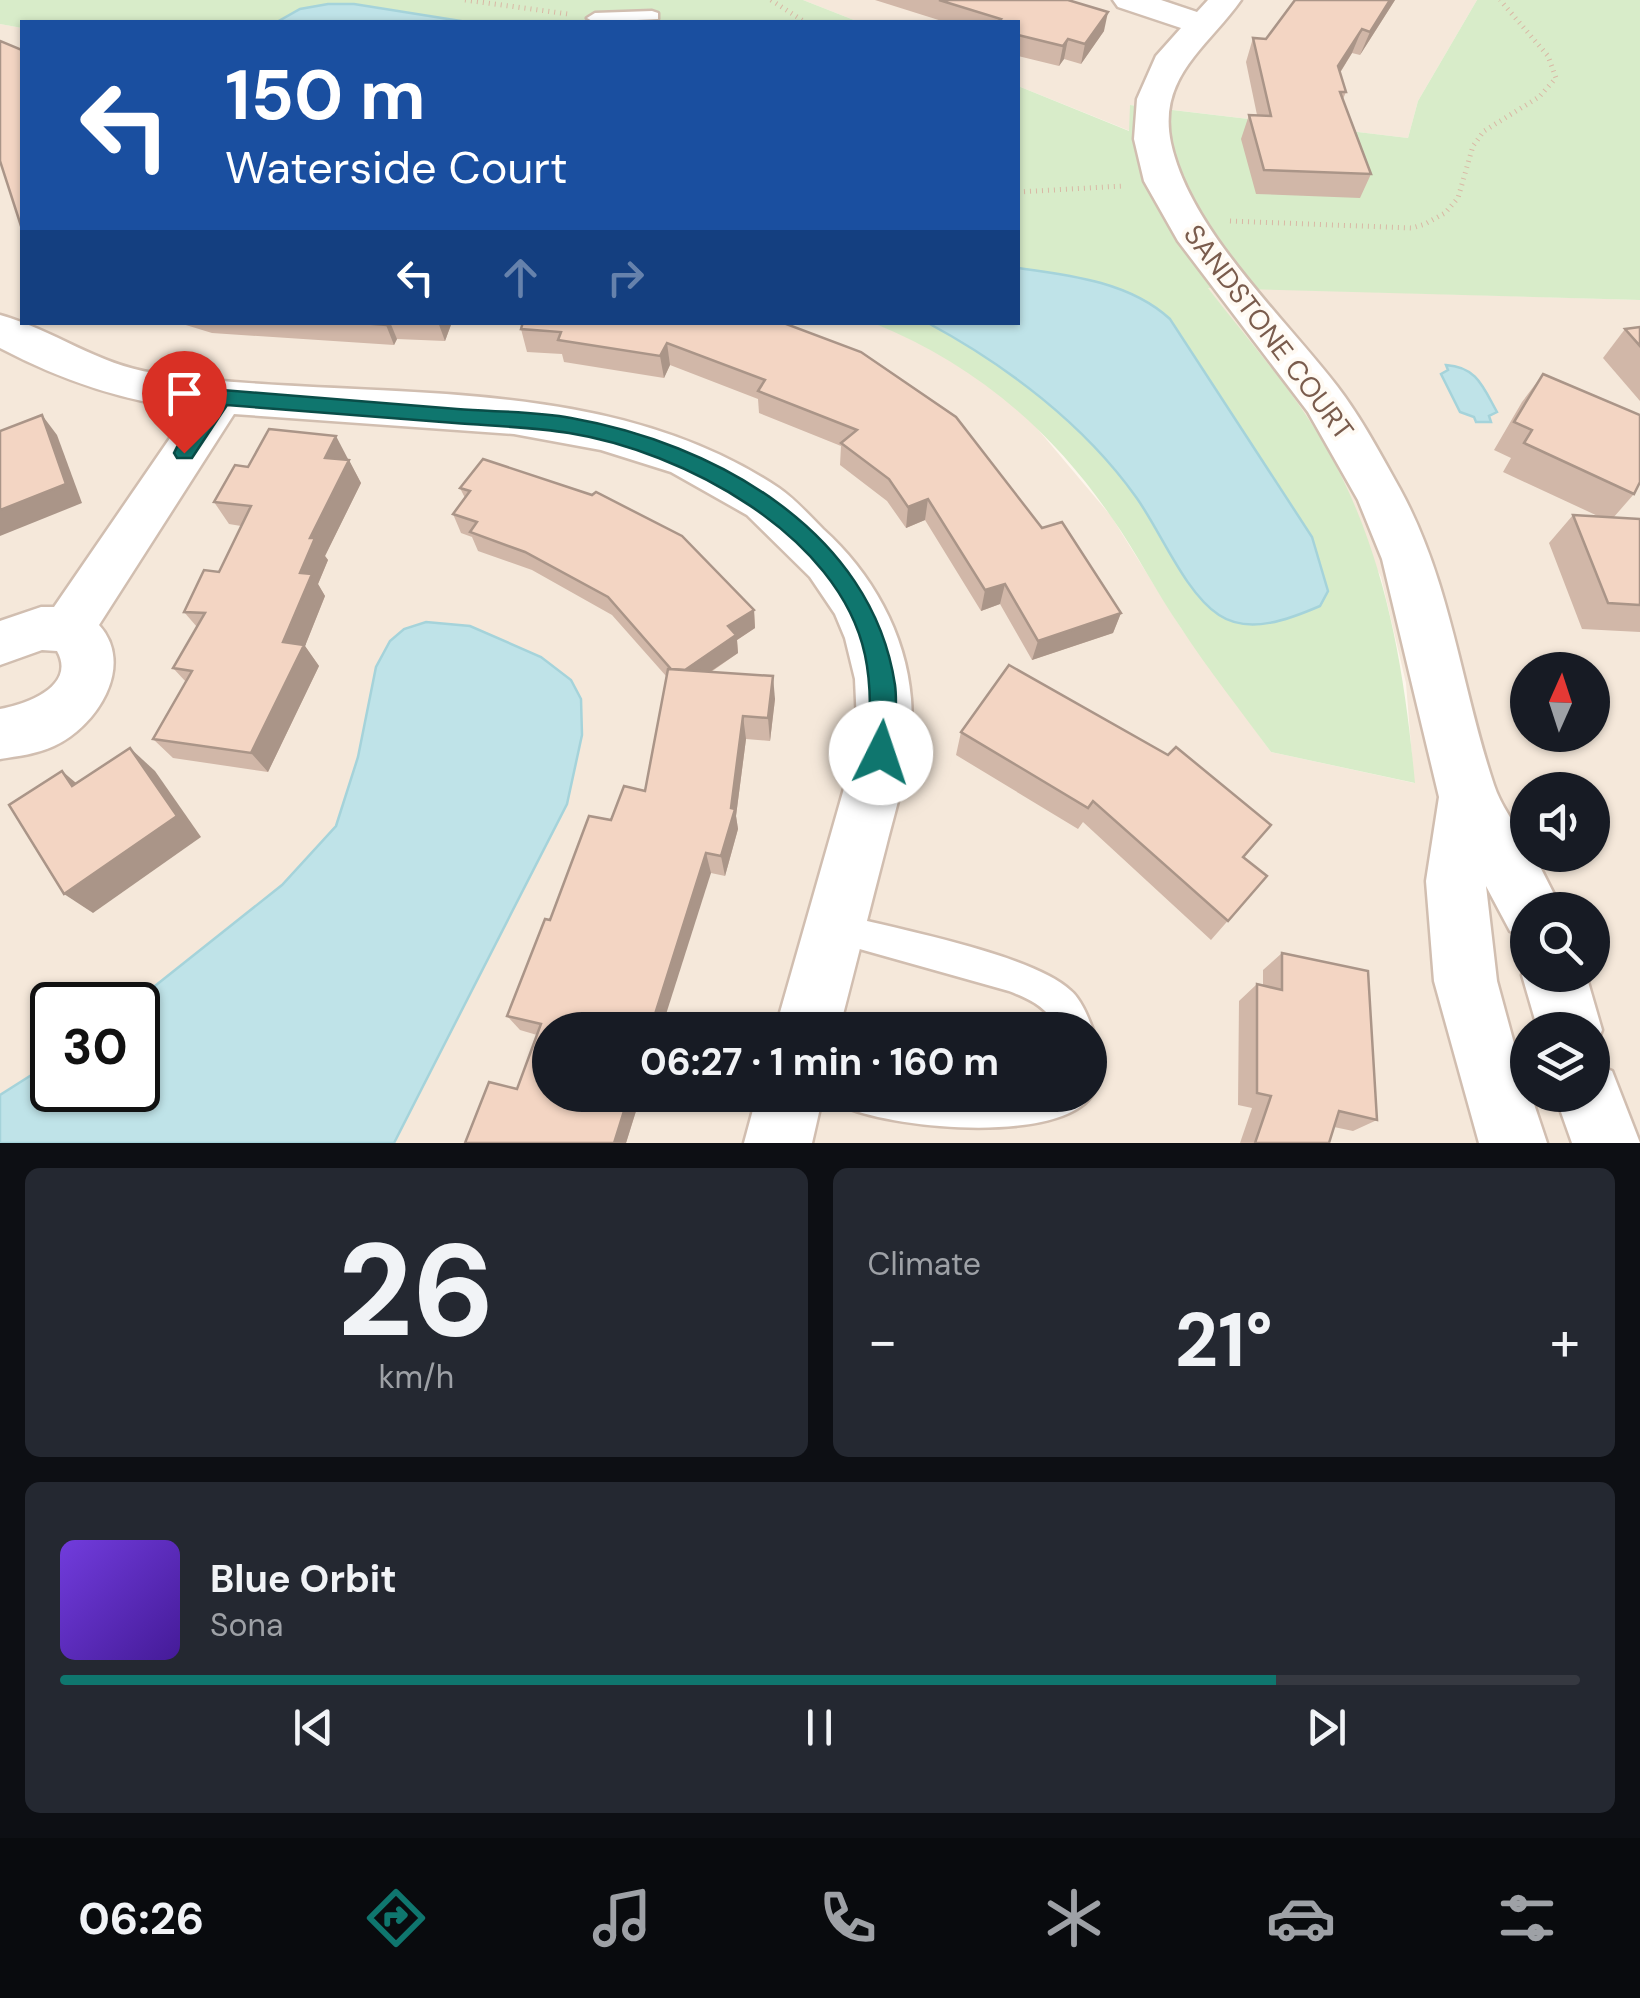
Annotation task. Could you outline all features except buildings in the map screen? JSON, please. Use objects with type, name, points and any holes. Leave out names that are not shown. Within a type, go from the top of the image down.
[{"type":"street","points":[[1130,0],[1214,12]]},
{"type":"street","name":"SANDSTONE COURT","points":[[1214,12],[1164,73],[1152,117],[1156,158],[1192,232],[1324,401],[1381,498],[1407,559],[1427,626],[1468,797],[1522,892]]},
{"type":"street","points":[[0,328],[47,355],[151,388],[570,425],[650,446],[710,472],[779,513],[816,547],[847,586],[864,616],[884,690],[881,753],[813,1012]]},
{"type":"street","points":[[67,630],[222,397]]},
{"type":"street","points":[[0,643],[40,628],[67,630],[84,640],[92,656],[90,674],[77,696],[57,715],[33,728],[0,734]]},
{"type":"street","name":"SANDSTONE COURT","points":[[1468,797],[1456,883],[1462,954],[1482,1042],[1513,1143]]},
{"type":"street","points":[[778,1143],[786,1112]]},
{"type":"street","points":[[1594,1112],[1606,1143]]},
{"type":"lane","points":[[596,18],[644,16]]},
{"type":"lane","points":[[835,928],[1009,975],[1043,988],[1068,1012]]},
{"type":"lane","points":[[913,1112],[966,1128],[1009,1132],[1039,1129],[1065,1112]]},
{"type":"path","points":[[465,0],[596,18]]},
{"type":"path","points":[[771,0],[802,20]]},
{"type":"path","points":[[1020,192],[1048,193],[1110,185],[1154,187],[1167,204],[1215,219],[1253,225],[1322,224],[1388,229],[1434,222],[1455,207],[1464,188],[1473,144],[1498,122],[1540,97],[1556,78],[1548,56],[1500,0]]},
{"type":"shaded area","points":[[803,0],[1477,0],[1418,101],[1408,138],[1131,105],[1130,131],[1020,87],[1020,20],[854,20]]},
{"type":"shaded area","points":[[0,24],[20,28],[20,325],[878,325],[925,343],[985,381],[1025,414],[1111,516],[1181,628],[1271,752],[1414,783],[1406,683],[1381,577],[1289,393],[1207,287],[1640,300],[1640,1143],[0,1143]]},
{"type":"green space","points":[[0,0],[803,0],[854,20],[20,20],[20,28],[0,24]]},
{"type":"green space","points":[[1477,0],[1640,0],[1640,300],[1208,288],[1285,385],[1326,447],[1346,486],[1389,610],[1405,695],[1415,783],[1271,752],[1192,644],[1112,518],[1063,456],[1007,402],[976,379],[944,358],[878,325],[1020,325],[1020,87],[1129,131],[1130,105],[1408,138],[1418,101]]},
{"type":"water","points":[[354,4],[454,20],[281,20],[300,9]]},
{"type":"water","points":[[1020,268],[1098,282],[1154,306],[1170,319],[1312,537],[1328,591],[1320,606],[1270,623],[1243,624],[1219,615],[1195,592],[1136,497],[1093,445],[1042,398],[931,325],[1020,325]]},
{"type":"water","points":[[1446,365],[1465,370],[1478,380],[1497,412],[1489,416],[1491,422],[1476,422],[1474,417],[1460,412],[1441,374],[1448,370]]},
{"type":"water","points":[[426,622],[470,626],[541,657],[571,680],[581,699],[582,735],[567,804],[394,1143],[0,1143],[0,1095],[30,1076],[30,1112],[160,1112],[160,982],[282,885],[336,826],[358,757],[376,667],[390,641],[404,629]]},
{"type":"route","points":[[184,453],[222,397],[521,419],[570,425],[650,446],[710,472],[779,513],[816,547],[847,586],[864,616],[884,690],[881,753]]}]
